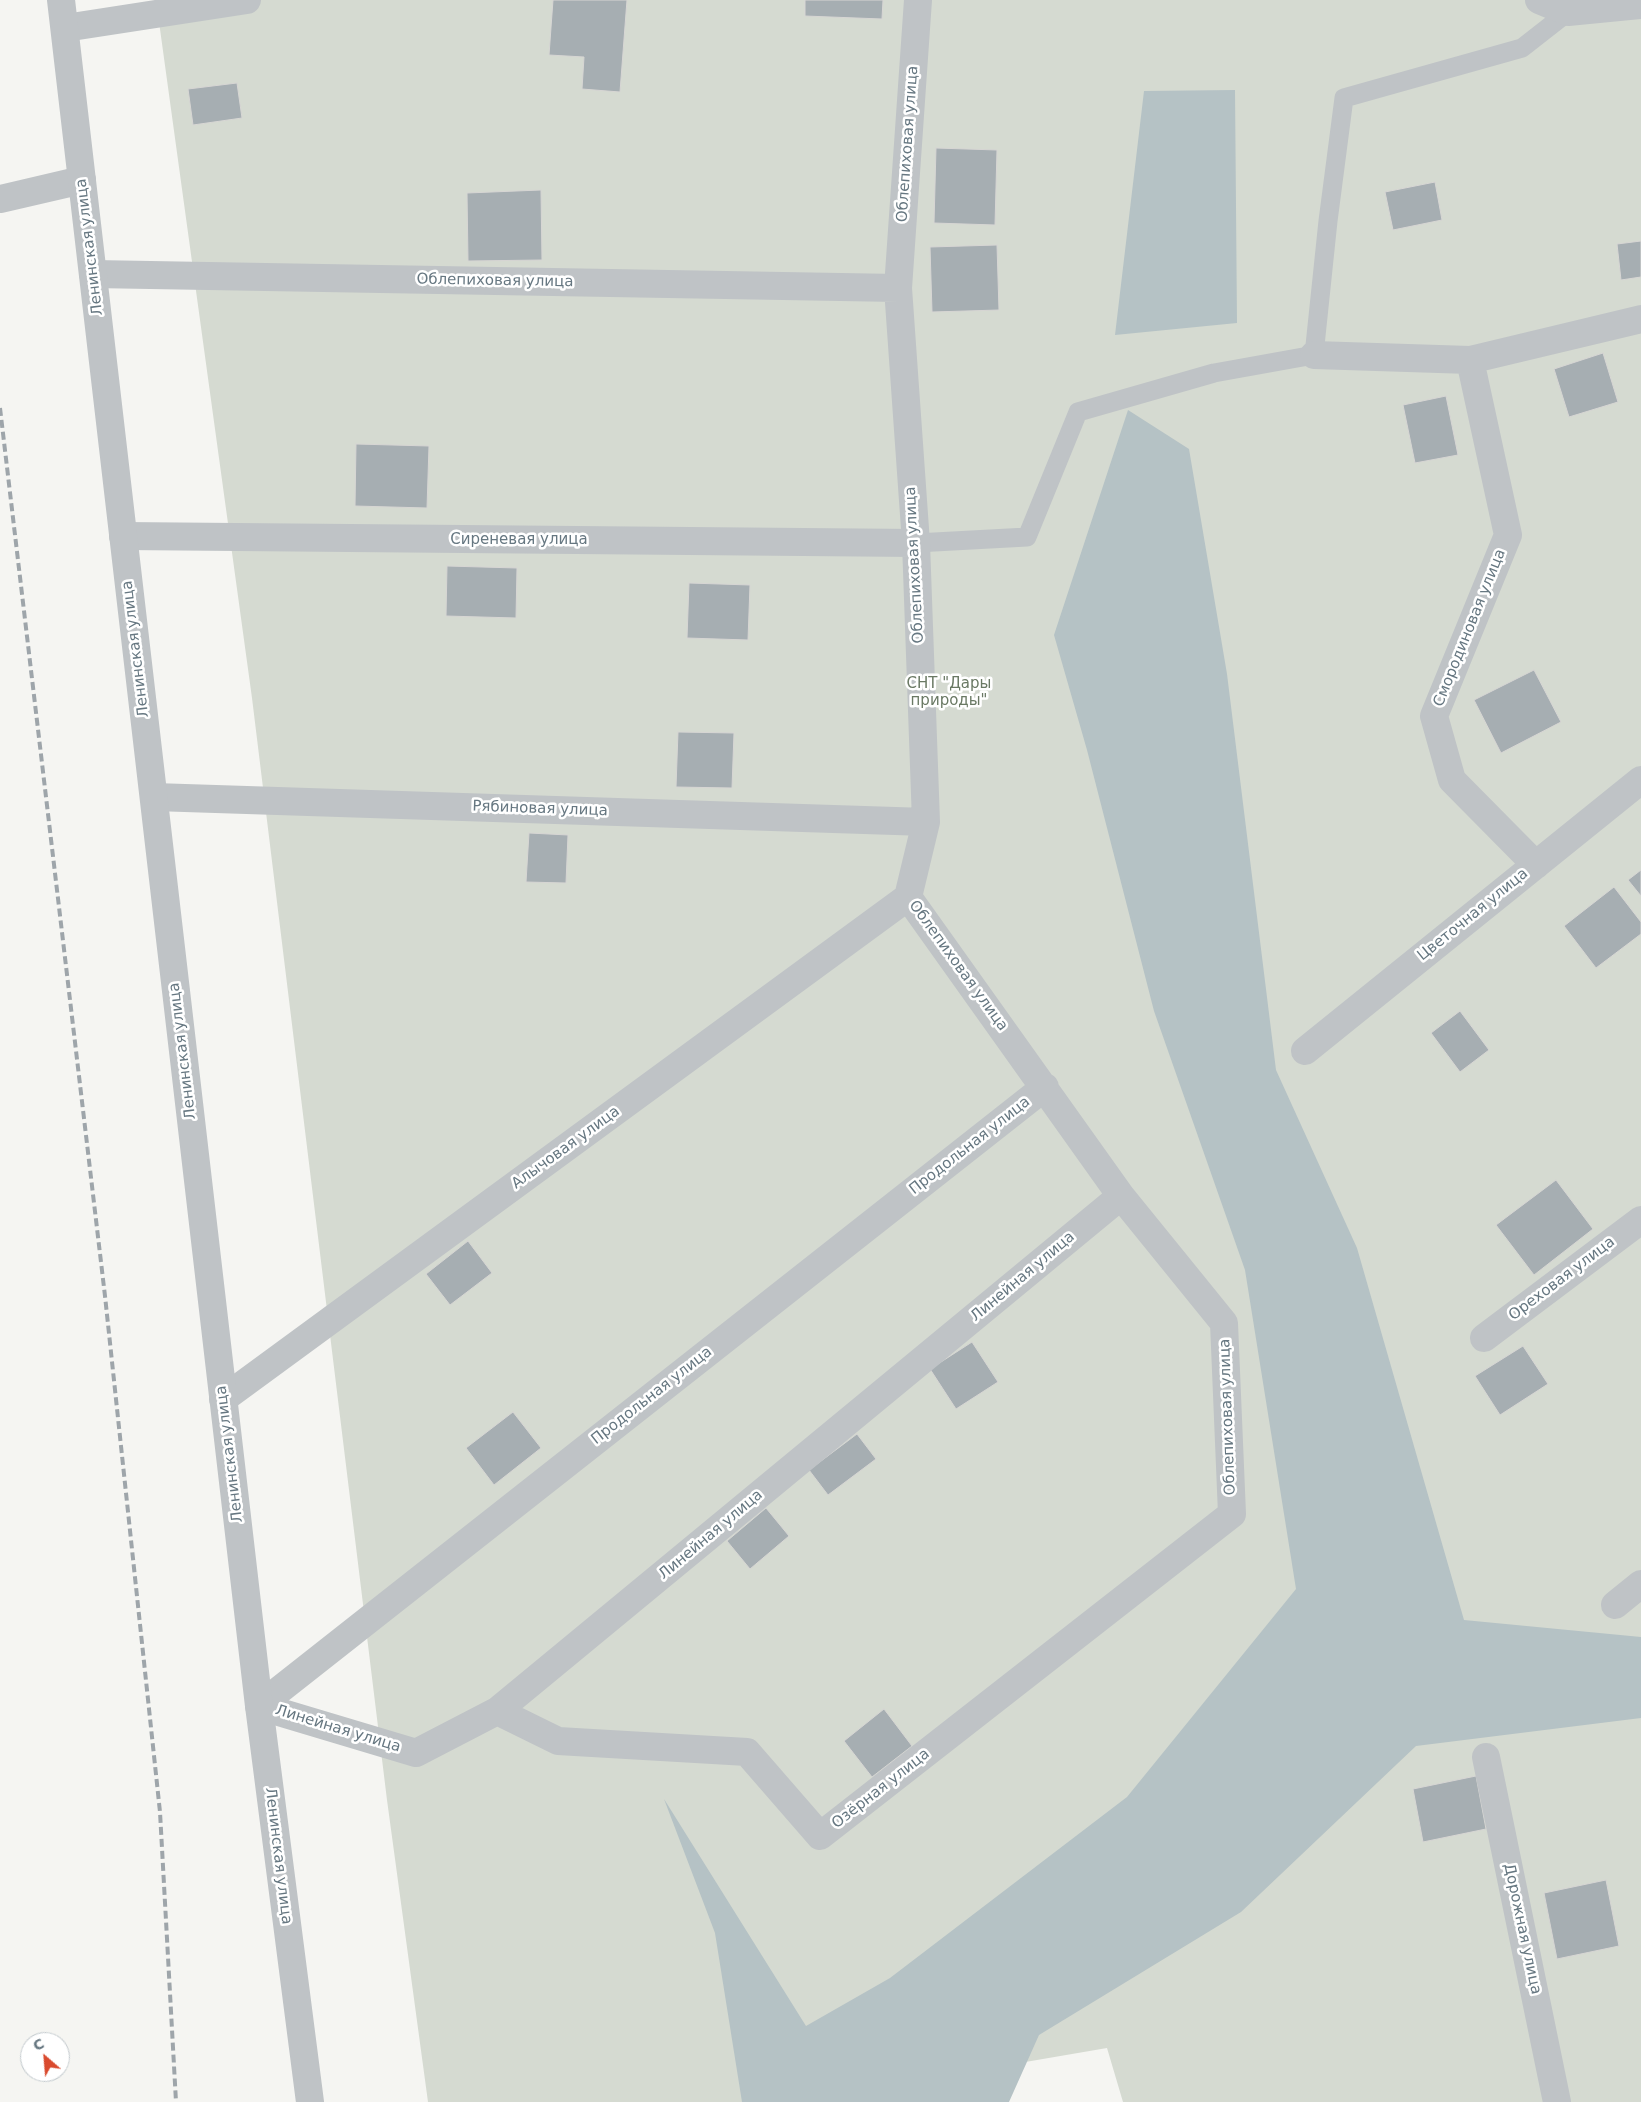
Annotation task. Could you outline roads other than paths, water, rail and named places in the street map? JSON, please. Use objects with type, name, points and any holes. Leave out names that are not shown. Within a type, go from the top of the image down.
[{"type":"street","name":"Ленинская улица","points":[[61,0],[259,1706],[310,2102]]},
{"type":"street","points":[[65,28],[247,0]]},
{"type":"street","name":"Облепиховая улица","points":[[918,0],[898,288],[916,543],[926,822],[908,897],[1121,1196],[1224,1324],[1232,1514]]},
{"type":"street","points":[[1538,0],[1568,12],[1641,5]]},
{"type":"street","points":[[0,199],[82,180]]},
{"type":"street","name":"Облепиховая улица","points":[[93,274],[898,288]]},
{"type":"street","points":[[1314,355],[1470,360],[1641,318]]},
{"type":"street","name":"Смородиновая улица","points":[[1470,360],[1508,536],[1434,716],[1452,780],[1536,865]]},
{"type":"street","name":"Сиреневая улица","points":[[124,536],[916,543]]},
{"type":"street","name":"Цветочная улица","points":[[1304,1051],[1641,780]]},
{"type":"street","name":"Рябиновая улица","points":[[154,797],[926,822]]},
{"type":"street","name":"Алычовая улица","points":[[223,1399],[908,897]]},
{"type":"street","name":"Продольная улица","points":[[259,1706],[1045,1087]]},
{"type":"street","name":"Линейная улица","points":[[259,1706],[416,1753],[497,1711],[1121,1196]]},
{"type":"street","name":"Ореховая улица","points":[[1484,1338],[1641,1220]]},
{"type":"street","name":"Озёрная улица","points":[[497,1711],[558,1742],[747,1752],[820,1836],[1232,1514]]},
{"type":"street","points":[[1615,1605],[1641,1584]]},
{"type":"street","name":"Дорожная улица","points":[[1486,1757],[1557,2102]]},
{"type":"lane","points":[[916,543],[1027,537],[1078,412],[1214,373],[1314,355],[1328,222],[1344,98],[1522,48],[1568,12]]},
{"type":"railway","points":[[0,408],[105,1296],[160,1812],[176,2102]]},
{"type":"park label","name":"СНТ \"Дары природы\"","points":[[949,692]]}]
